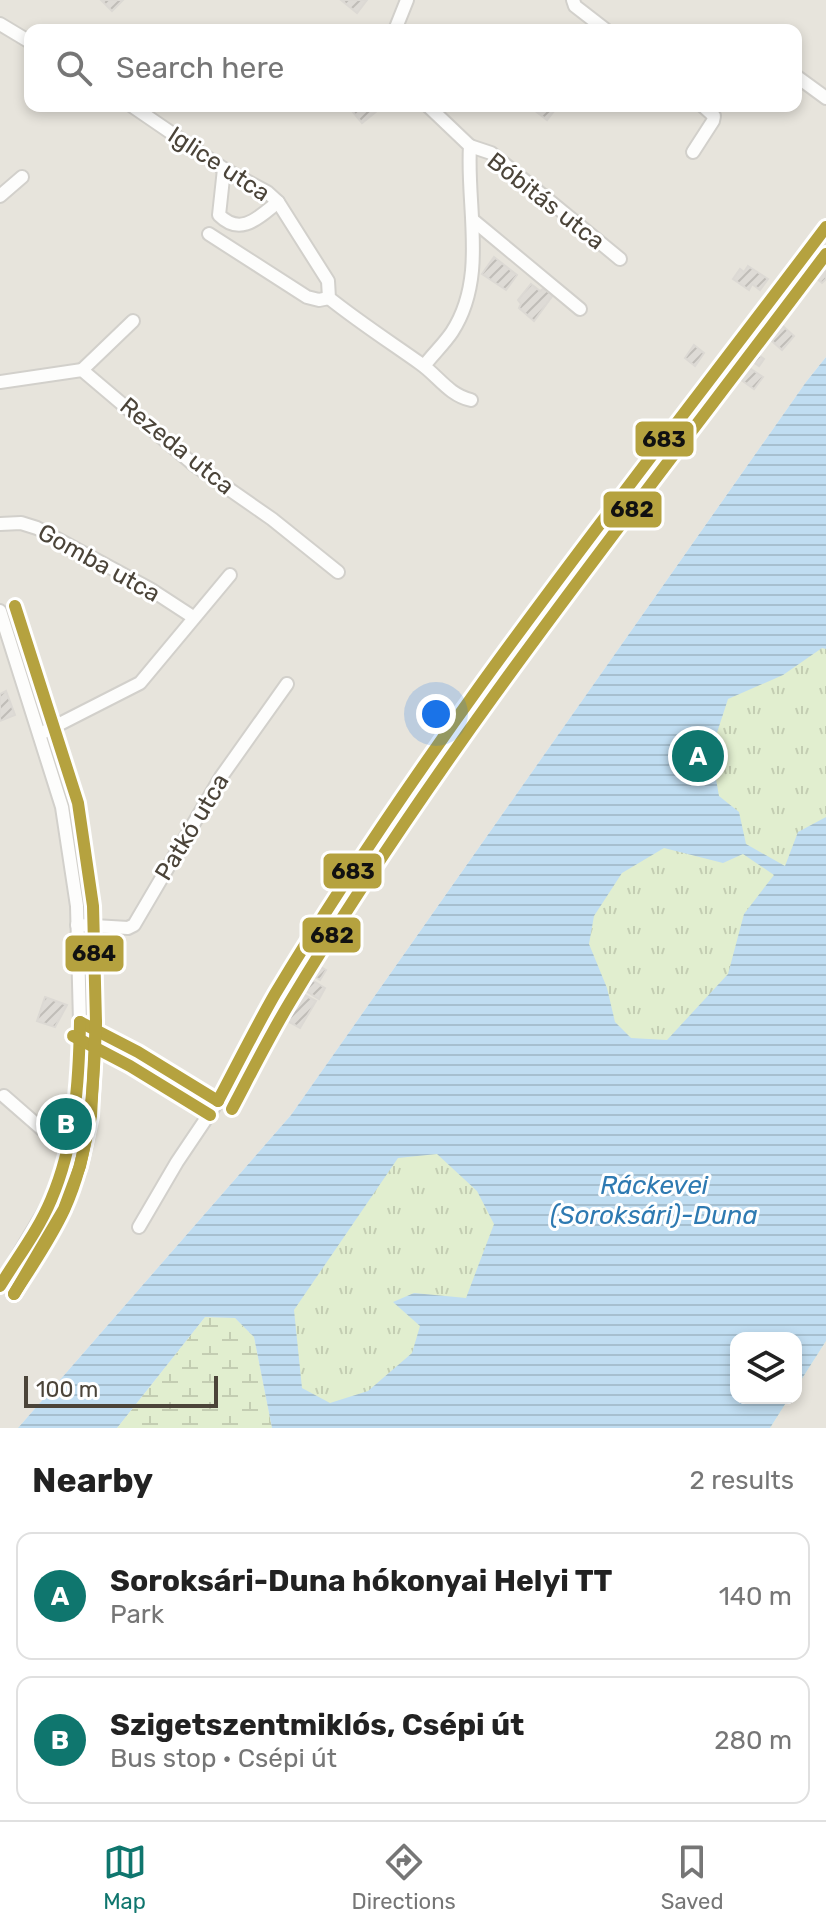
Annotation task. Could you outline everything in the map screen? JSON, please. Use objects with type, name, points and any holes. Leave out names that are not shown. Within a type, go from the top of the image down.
[{"type":"street","points":[[397,24],[407,0]]},
{"type":"street","points":[[573,0],[575,6],[598,24]]},
{"type":"street","points":[[0,24],[24,38]]},
{"type":"street","points":[[802,80],[826,98]]},
{"type":"street","name":"Iglice utca","points":[[141,112],[278,202],[328,281],[329,298]]},
{"type":"street","name":"Bóbitás utca","points":[[434,112],[470,146],[491,153],[620,259]]},
{"type":"street","points":[[693,152],[713,121],[714,116],[710,112]]},
{"type":"street","points":[[424,366],[452,331],[465,303],[474,221],[468,167],[470,146]]},
{"type":"street","points":[[224,169],[219,215],[223,219],[238,226],[248,225],[278,202]]},
{"type":"street","points":[[0,196],[22,177]]},
{"type":"street","points":[[474,221],[580,309]]},
{"type":"street","points":[[139,1227],[218,1101],[283,981],[385,826],[560,579],[826,227]]},
{"type":"street","points":[[209,234],[307,297],[319,300],[329,298],[424,366],[446,388],[471,400]]},
{"type":"street","points":[[0,382],[82,370],[133,321]]},
{"type":"street","name":"Rezeda utca","points":[[82,370],[193,464],[272,519],[338,572]]},
{"type":"street","name":"Gomba utca","points":[[0,524],[21,523],[37,528],[150,589],[193,617]]},
{"type":"street","points":[[40,734],[140,683],[230,575]]},
{"type":"street","points":[[0,611],[62,807],[74,881],[80,1022],[75,1114],[67,1151],[50,1202],[0,1286]]},
{"type":"street","name":"Patkó utca","points":[[77,925],[128,928],[134,925],[221,777],[287,684]]},
{"type":"street","points":[[80,1022],[138,1052],[218,1101]]},
{"type":"street","points":[[4,1096],[67,1151]]},
{"type":"shaded area","points":[[0,0],[826,0],[826,357],[291,1115],[18,1428],[0,1428]]},
{"type":"shaded area","points":[[826,1341],[826,1428],[770,1428],[785,1404],[802,1404],[802,1379]]},
{"type":"green space","name":"Ráckevei (Soroksári)-Duna","points":[[826,403],[826,1341],[802,1379],[802,1332],[730,1332],[730,1404],[785,1404],[770,1428],[272,1428],[254,1337],[235,1318],[205,1317],[117,1428],[18,1428],[317,1108]]},
{"type":"green space","points":[[205,1317],[235,1318],[254,1337],[272,1428],[117,1428]]},
{"type":"water","name":"Ráckevei (Soroksári)-Duna","points":[[826,357],[826,649],[822,648],[783,675],[728,699],[711,751],[719,796],[739,812],[746,844],[785,866],[798,832],[826,817],[826,1341],[802,1379],[802,1332],[730,1332],[730,1404],[785,1404],[770,1428],[272,1428],[254,1337],[235,1318],[205,1317],[117,1428],[18,1428],[291,1115]],"holes":[[[664,848],[723,863],[743,854],[774,875],[744,914],[728,974],[667,1040],[631,1038],[615,1022],[607,988],[589,944],[594,916],[622,873]],[[437,1154],[477,1191],[494,1224],[466,1298],[414,1293],[393,1302],[420,1326],[412,1353],[368,1391],[330,1403],[302,1388],[294,1310],[398,1158]]]},
{"type":"building","points":[[101,0],[123,0],[112,11]]},
{"type":"building","points":[[341,0],[367,0],[357,13]]},
{"type":"building","points":[[353,112],[376,112],[362,123]]},
{"type":"building","points":[[537,112],[553,112],[547,120]]},
{"type":"building","points":[[494,257],[517,275],[506,290],[482,274]]},
{"type":"building","points":[[817,264],[826,272],[822,283],[810,273]]},
{"type":"building","points":[[748,266],[768,279],[760,290],[752,284],[749,290],[733,279],[740,269],[744,272]]},
{"type":"building","points":[[531,284],[553,295],[534,321],[519,308],[521,304],[518,300]]},
{"type":"building","points":[[775,319],[794,336],[782,350],[763,333]]},
{"type":"building","points":[[694,345],[704,353],[695,366],[685,358]]},
{"type":"building","points":[[755,352],[764,359],[759,366],[749,359]]},
{"type":"building","points":[[742,363],[763,377],[754,389],[733,374]]},
{"type":"building","points":[[6,691],[15,715],[0,721],[0,694]]},
{"type":"building","points":[[311,961],[326,970],[320,980],[305,971]]},
{"type":"building","points":[[302,974],[325,988],[319,999],[296,985]]},
{"type":"building","points":[[297,991],[316,1001],[300,1028],[280,1017]]},
{"type":"building","points":[[45,997],[67,1005],[55,1027],[37,1021]]},
{"type":"transit line","name":"683","points":[[218,1101],[275,994],[403,796],[540,603],[826,227]]},
{"type":"transit line","name":"682","points":[[232,1109],[290,1002],[415,809],[548,621],[826,254]]},
{"type":"transit line","name":"684","points":[[14,1294],[64,1209],[80,1166],[91,1116],[96,1022],[93,906],[78,803],[15,606]]},
{"type":"transit line","name":"683","points":[[80,1022],[138,1052],[218,1101]]},
{"type":"transit line","name":"683","points":[[0,1286],[40,1223],[66,1157],[74,1112],[80,1022]]},
{"type":"transit line","name":"682","points":[[14,1294],[59,1221],[80,1165],[92,1094],[96,1022]]},
{"type":"transit line","name":"682","points":[[73,1036],[130,1066],[210,1115]]},
{"type":"place","name":"Soroksári-Duna hókonyai Helyi TT","points":[[698,756]]},
{"type":"place","name":"Szigetszentmiklós, Csépi út","points":[[66,1124]]}]
